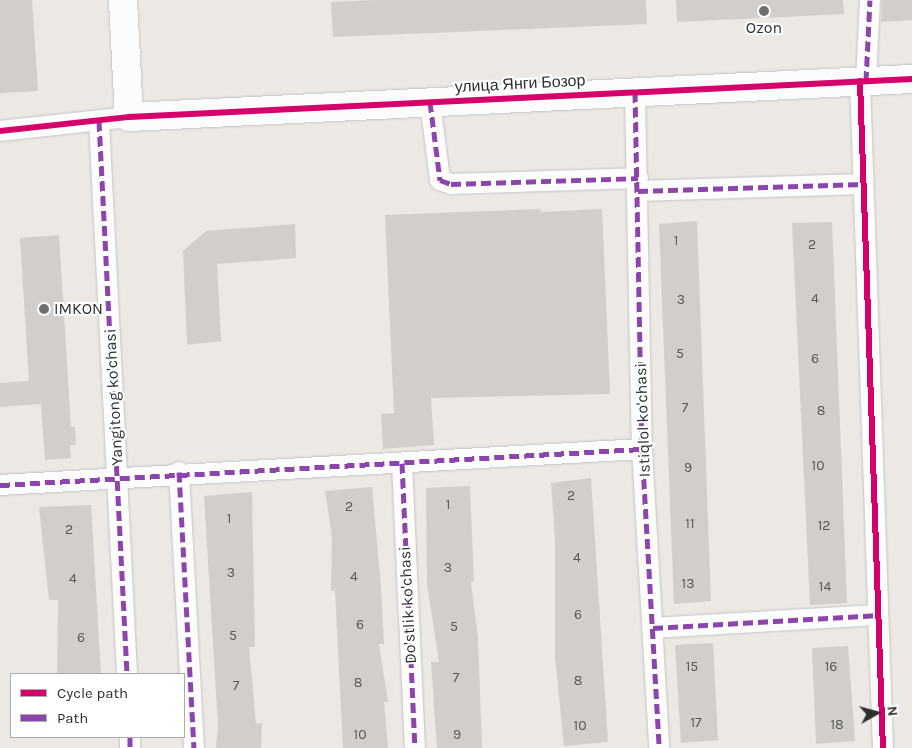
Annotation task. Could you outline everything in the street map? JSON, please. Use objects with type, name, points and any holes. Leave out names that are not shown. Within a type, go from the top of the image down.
[{"type":"street","points":[[0,131],[129,117],[123,0]]},
{"type":"street","points":[[870,0],[863,81],[863,184],[876,615],[883,748]]},
{"type":"street","name":"улица Янги Бозор","points":[[129,117],[912,79]]},
{"type":"street","name":"Istiqlol ko'chasi","points":[[635,92],[642,449],[659,748]]},
{"type":"street","points":[[430,102],[440,180],[446,182],[863,184]]},
{"type":"street","name":"Yangitong ko'chasi","points":[[99,121],[127,673]]},
{"type":"street","points":[[0,485],[179,472],[402,463],[642,449]]},
{"type":"street","name":"Do'stlik ko'chasi","points":[[402,463],[414,748]]},
{"type":"street","points":[[179,472],[194,748]]},
{"type":"street","points":[[653,628],[876,615]]},
{"type":"building","points":[[0,0],[32,0],[38,91],[0,93]]},
{"type":"building","points":[[374,0],[646,0],[647,24],[333,37],[331,2]]},
{"type":"building","points":[[676,0],[843,0],[844,14],[677,22]]},
{"type":"building","points":[[882,0],[912,0],[912,20],[881,22]]},
{"type":"building","points":[[540,209],[541,212],[602,209],[610,394],[431,398],[434,445],[383,449],[381,414],[394,413],[385,215]]},
{"type":"building","points":[[697,221],[711,601],[674,604],[659,224]]},
{"type":"building","points":[[832,222],[847,603],[810,605],[792,223]]},
{"type":"building","points":[[295,224],[296,258],[217,264],[221,341],[187,345],[183,251],[206,231]]},
{"type":"building","name":"IMKON","points":[[59,235],[71,427],[75,427],[76,445],[70,445],[71,458],[45,460],[41,404],[0,407],[0,383],[29,381],[20,238]]},
{"type":"building","points":[[591,478],[608,742],[564,746],[555,657],[555,538],[551,483]]},
{"type":"building","points":[[470,486],[474,581],[471,582],[478,639],[482,748],[437,748],[431,662],[439,662],[427,584],[426,488]]},
{"type":"building","points":[[372,487],[381,587],[384,644],[379,644],[388,702],[384,702],[388,748],[343,748],[335,591],[331,591],[332,537],[325,491]]},
{"type":"building","points":[[252,492],[255,647],[249,647],[256,724],[262,723],[261,748],[216,748],[218,725],[204,496]]},
{"type":"building","points":[[91,505],[101,673],[57,673],[58,600],[49,600],[39,507]]},
{"type":"building","points":[[713,643],[718,740],[681,743],[675,645]]},
{"type":"building","points":[[848,646],[855,741],[816,744],[812,648]]},
{"type":"marked path","points":[[866,81],[870,0]]},
{"type":"marked path","points":[[635,92],[642,449],[659,748]]},
{"type":"marked path","points":[[430,102],[440,180],[451,184],[638,178]]},
{"type":"marked path","points":[[99,121],[127,673]]},
{"type":"marked path","points":[[638,191],[863,184]]},
{"type":"marked path","points":[[0,485],[642,449]]},
{"type":"marked path","points":[[402,463],[415,748]]},
{"type":"marked path","points":[[179,472],[194,748]]},
{"type":"marked path","points":[[653,628],[876,615]]},
{"type":"marked path","points":[[130,738],[130,748]]},
{"type":"cycle path","points":[[0,131],[129,117],[912,79]]},
{"type":"cycle path","points":[[860,81],[883,748]]},
{"type":"place","name":"Ozon","points":[[764,11]]},
{"type":"place","name":"IMKON","points":[[44,309]]}]
